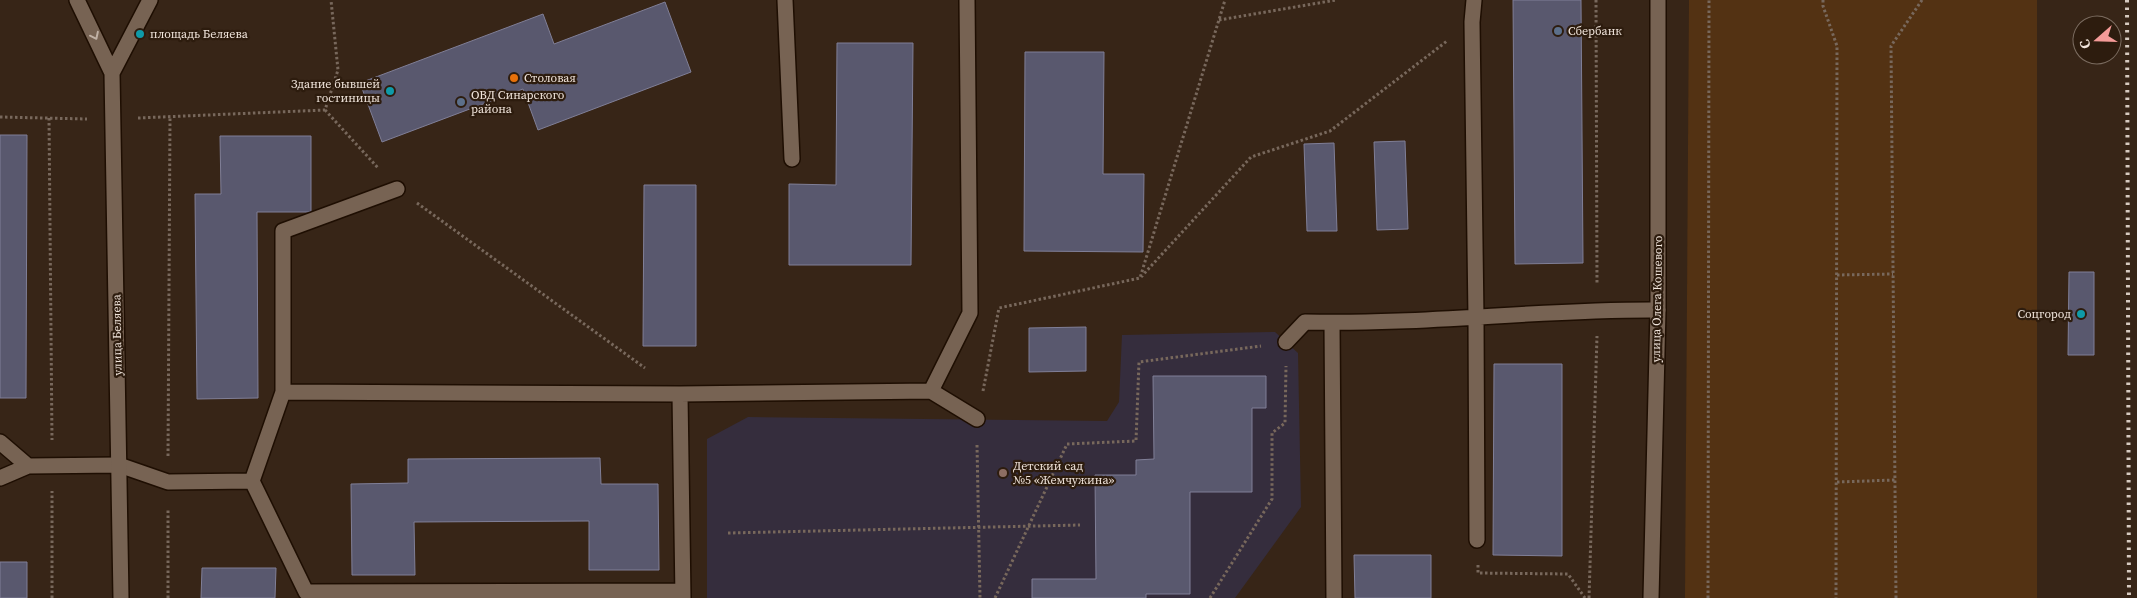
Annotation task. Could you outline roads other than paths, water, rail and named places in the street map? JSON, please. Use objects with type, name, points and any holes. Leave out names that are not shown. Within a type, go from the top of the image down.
[{"type":"street","name":"улица Беляева","points":[[77,0],[112,73],[121,598]]},
{"type":"street","name":"улица Беляева","points":[[112,73],[150,0]]},
{"type":"street","points":[[785,0],[792,159]]},
{"type":"street","points":[[931,390],[970,313],[967,0]]},
{"type":"street","points":[[1474,0],[1472,22],[1477,540]]},
{"type":"street","name":"улица Олега Кошевого","points":[[1651,598],[1658,310],[1658,0]]},
{"type":"street","points":[[397,189],[283,231],[283,392],[252,480],[306,592],[683,594],[680,394]]},
{"type":"street","points":[[1286,342],[1305,322],[1332,323],[1476,318],[1597,310],[1658,310]]},
{"type":"street","points":[[1332,323],[1334,598]]},
{"type":"street","points":[[283,392],[680,394],[931,390],[977,419]]},
{"type":"street","points":[[0,442],[28,466]]},
{"type":"street","points":[[0,478],[28,466],[119,465],[168,482],[252,480]]},
{"type":"railway","points":[[2127,0],[2129,598]]},
{"type":"place","name":"Сбербанк","points":[[1558,31]]},
{"type":"place","name":"площадь Беляева","points":[[140,34]]},
{"type":"place","name":"Столовая","points":[[514,78]]},
{"type":"place","name":"Здание бывшей гостиницы","points":[[390,91]]},
{"type":"place","name":"ОВД Синарского района","points":[[461,102]]},
{"type":"place","name":"Соцгород","points":[[2081,314]]},
{"type":"place","name":"Детский сад №5 «Жемчужина»","points":[[1003,473]]}]
